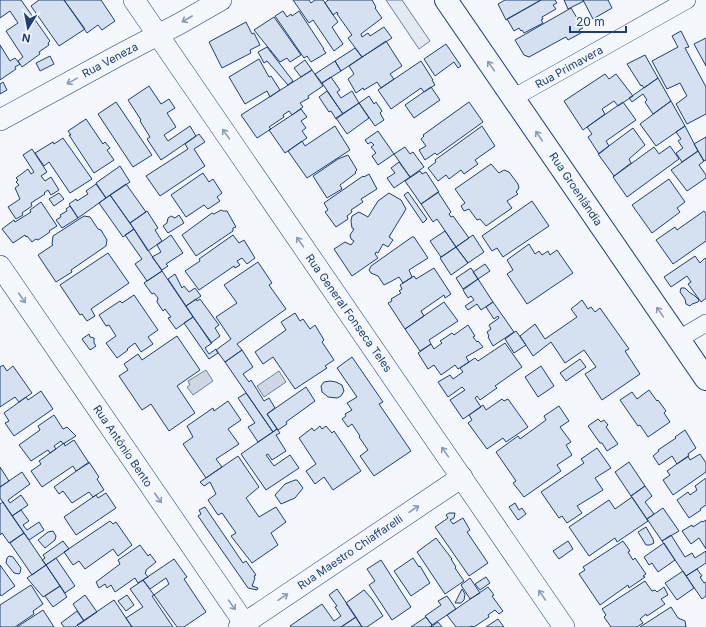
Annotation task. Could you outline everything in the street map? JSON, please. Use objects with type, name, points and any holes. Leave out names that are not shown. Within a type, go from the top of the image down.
[{"type":"main road","name":"Rua Groenlândia","points":[[446,0],[706,379]]},
{"type":"street","name":"Rua General Fonseca Teles","points":[[134,0],[564,627]]},
{"type":"street","name":"Rua Veneza","points":[[0,120],[221,0]]},
{"type":"street","name":"Rua Primavera","points":[[513,98],[688,0]]},
{"type":"street","name":"Rua Antônio Bento","points":[[0,266],[243,626]]},
{"type":"street","points":[[678,339],[706,323]]},
{"type":"street","name":"Rua Maestro Chiaffarelli","points":[[243,626],[462,477]]},
{"type":"shaded area","points":[[386,0],[402,0],[430,41],[419,49]]},
{"type":"shaded area","points":[[206,370],[213,381],[193,395],[187,387],[190,385],[188,381]]},
{"type":"shaded area","points":[[279,371],[286,382],[264,397],[257,386]]},
{"type":"building","points":[[0,0],[21,0],[50,41],[48,43],[49,45],[39,52],[40,54],[22,67],[18,61],[23,57],[6,31],[18,23],[10,11],[0,18]]},
{"type":"building","points":[[39,0],[64,0],[85,29],[59,46],[31,6]]},
{"type":"building","points":[[64,0],[101,0],[115,21],[102,30],[98,25],[87,33]]},
{"type":"building","points":[[293,0],[309,0],[311,3],[315,0],[323,0],[338,22],[332,27],[343,44],[334,51],[313,20],[309,23]]},
{"type":"building","points":[[328,0],[372,0],[376,7],[375,8],[382,18],[361,34],[362,37],[368,33],[370,36],[384,27],[392,38],[362,57],[348,38],[352,35],[337,12],[333,15],[325,3]]},
{"type":"building","points":[[505,0],[541,0],[506,20],[498,4]]},
{"type":"building","points":[[541,0],[555,0],[557,3],[553,5],[556,9],[542,17],[543,19],[541,20],[543,23],[524,33],[519,28],[514,31],[507,19]]},
{"type":"building","points":[[564,0],[583,0],[584,1],[568,9]]},
{"type":"building","points":[[583,0],[608,0],[612,8],[593,19]]},
{"type":"building","points":[[571,8],[583,28],[579,30],[581,33],[568,40],[566,37],[529,57],[524,55],[515,40]]},
{"type":"building","points":[[283,11],[287,17],[291,14],[292,16],[299,11],[326,53],[311,62],[307,56],[304,58],[275,16]]},
{"type":"building","points":[[274,17],[301,55],[290,62],[287,58],[280,62],[254,30]]},
{"type":"building","points":[[246,22],[260,45],[250,50],[251,53],[222,68],[209,42]]},
{"type":"building","points":[[681,31],[689,47],[685,48],[706,87],[706,114],[687,124],[676,104],[687,96],[680,83],[667,89],[652,61],[678,47],[672,36]]},
{"type":"building","points":[[706,38],[706,66],[694,44]]},
{"type":"building","points":[[386,41],[402,66],[390,74],[394,79],[381,88],[377,82],[356,93],[348,79],[354,74],[349,66]]},
{"type":"building","points":[[446,44],[461,66],[458,68],[454,62],[435,76],[424,59]]},
{"type":"building","points":[[0,45],[10,61],[15,58],[20,64],[15,67],[16,69],[0,80]]},
{"type":"building","points":[[267,47],[293,81],[288,85],[267,61],[264,63],[258,52]]},
{"type":"building","points":[[355,48],[362,57],[341,71],[335,61]]},
{"type":"building","points":[[645,55],[658,78],[644,88],[642,85],[641,86],[627,64]]},
{"type":"building","points":[[50,56],[54,64],[40,71],[36,63]]},
{"type":"building","points":[[259,59],[269,77],[271,76],[280,90],[270,97],[267,91],[245,104],[229,77]]},
{"type":"building","points":[[305,60],[312,70],[301,77],[294,68]]},
{"type":"building","points":[[335,61],[341,71],[322,83],[315,74]]},
{"type":"building","points":[[421,61],[435,85],[424,92],[421,88],[391,109],[378,90]]},
{"type":"building","points":[[312,70],[323,86],[308,96],[309,98],[300,103],[303,107],[292,115],[289,111],[283,115],[284,117],[269,127],[271,129],[257,138],[241,115]]},
{"type":"building","points":[[605,74],[609,79],[616,74],[633,96],[618,106],[614,101],[602,109],[605,114],[583,130],[564,101]]},
{"type":"building","points":[[331,77],[340,90],[337,92],[341,98],[352,91],[359,103],[343,114],[322,83]]},
{"type":"building","points":[[658,78],[671,101],[653,114],[645,102],[647,100],[643,94],[632,102],[629,98]]},
{"type":"building","points":[[3,82],[7,90],[0,94],[0,84]]},
{"type":"building","points":[[149,86],[161,104],[169,99],[175,108],[167,113],[176,127],[164,135],[168,141],[190,126],[196,136],[161,160],[147,139],[150,137],[128,100]]},
{"type":"building","points":[[431,87],[440,100],[414,118],[405,105]]},
{"type":"building","points":[[327,91],[343,114],[336,119],[331,111],[329,112],[319,97]]},
{"type":"building","points":[[369,96],[374,104],[376,102],[382,111],[380,113],[384,120],[375,126],[359,103]]},
{"type":"building","points":[[671,101],[685,126],[656,146],[640,124]]},
{"type":"building","points":[[116,102],[152,155],[133,167],[98,114]]},
{"type":"building","points":[[469,102],[483,122],[437,155],[435,153],[425,160],[419,150],[426,146],[421,139],[424,136],[423,135]]},
{"type":"building","points":[[623,102],[636,120],[606,141],[609,146],[599,154],[588,137],[592,134],[587,127]]},
{"type":"building","points":[[359,103],[369,118],[347,134],[336,118]]},
{"type":"building","points":[[301,109],[307,117],[301,121],[306,128],[302,131],[307,138],[285,153],[269,130]]},
{"type":"building","points":[[86,119],[103,144],[105,142],[110,148],[107,150],[114,160],[94,173],[69,135],[71,135],[68,131]]},
{"type":"building","points":[[335,126],[350,150],[307,178],[288,151],[302,141],[305,146]]},
{"type":"building","points":[[482,126],[495,146],[475,160],[478,164],[464,174],[461,170],[449,179],[446,175],[438,181],[428,168],[436,162],[435,160]]},
{"type":"building","points":[[685,126],[698,151],[682,162],[676,153],[683,148],[678,141],[681,139],[676,132]]},
{"type":"building","points":[[633,128],[645,145],[629,159],[631,163],[614,176],[598,154]]},
{"type":"building","points":[[378,131],[394,154],[378,165],[372,156],[376,153],[371,147],[374,145],[371,142],[368,144],[365,140]]},
{"type":"building","points":[[199,134],[205,142],[194,149],[205,166],[160,196],[146,176],[188,149],[185,144]]},
{"type":"building","points":[[706,137],[706,160],[704,161],[694,144]]},
{"type":"building","points":[[63,138],[92,179],[70,193],[49,162],[44,166],[35,153]]},
{"type":"building","points":[[670,146],[679,159],[627,197],[613,177],[654,147],[659,154]]},
{"type":"building","points":[[405,147],[410,154],[413,152],[424,167],[410,177],[394,154]]},
{"type":"building","points":[[32,149],[47,172],[41,176],[45,181],[51,177],[59,190],[51,195],[48,190],[44,193],[45,194],[31,203],[32,206],[22,213],[23,215],[16,219],[8,207],[20,199],[15,188],[19,185],[16,182],[18,180],[16,178],[28,169],[31,174],[34,172],[23,155]]},
{"type":"building","points":[[698,151],[704,161],[699,165],[706,175],[706,178],[687,191],[671,170]]},
{"type":"building","points":[[348,155],[357,170],[355,172],[356,173],[340,185],[342,189],[327,198],[313,176],[338,159]]},
{"type":"building","points":[[399,162],[410,177],[394,188],[387,178],[395,173],[391,168]]},
{"type":"building","points":[[491,164],[499,173],[504,170],[509,172],[518,184],[519,188],[516,192],[518,194],[507,201],[512,208],[486,226],[480,219],[477,220],[469,209],[464,211],[461,206],[465,203],[455,189]]},
{"type":"building","points":[[120,166],[130,182],[106,198],[96,183]]},
{"type":"building","points":[[420,171],[422,174],[426,172],[439,192],[421,204],[405,181]]},
{"type":"building","points":[[203,173],[209,182],[213,179],[222,193],[217,197],[220,201],[208,209],[204,205],[186,217],[171,195]]},
{"type":"building","points":[[369,174],[377,189],[361,199],[363,202],[351,210],[352,212],[347,216],[348,219],[336,227],[325,212],[328,210],[324,203],[363,176],[364,177]]},
{"type":"building","points":[[669,179],[685,202],[677,208],[680,212],[652,233],[632,205]]},
{"type":"building","points":[[96,184],[106,198],[78,218],[69,204],[88,194],[86,191]]},
{"type":"building","points":[[126,184],[146,212],[130,223],[110,195]]},
{"type":"building","points":[[408,192],[427,219],[423,223],[404,195]]},
{"type":"building","points":[[438,192],[451,212],[449,214],[451,217],[453,216],[469,238],[456,247],[437,219],[433,222],[421,204]]},
{"type":"building","points":[[59,193],[64,199],[54,206],[49,199]]},
{"type":"building","points":[[389,193],[401,200],[406,209],[389,237],[393,240],[388,247],[383,244],[378,253],[376,252],[375,254],[378,258],[352,276],[334,249],[345,242],[351,245],[354,241],[351,239],[350,235],[354,229],[352,228],[352,216],[359,212],[368,217],[378,201]]},
{"type":"building","points":[[110,195],[134,229],[123,237],[99,203]]},
{"type":"building","points":[[532,201],[549,226],[503,257],[497,248],[492,251],[482,236]]},
{"type":"building","points":[[41,202],[57,226],[38,240],[36,239],[32,242],[25,235],[13,243],[2,229],[14,220],[15,222],[31,212],[30,210]]},
{"type":"building","points":[[70,206],[78,218],[62,228],[56,220],[61,217],[60,215],[67,211],[66,209]]},
{"type":"building","points":[[221,210],[227,211],[236,227],[233,228],[233,231],[196,256],[182,235],[212,213],[214,214]]},
{"type":"building","points":[[147,211],[158,228],[155,230],[162,241],[148,251],[130,223]]},
{"type":"building","points":[[704,211],[706,214],[706,241],[673,264],[656,240],[675,227],[677,230]]},
{"type":"building","points":[[179,215],[184,223],[168,233],[163,226],[167,223],[168,218],[171,216],[175,218]]},
{"type":"building","points":[[84,216],[90,217],[98,229],[101,230],[107,240],[106,246],[71,270],[72,272],[56,282],[38,255],[53,245],[53,236]]},
{"type":"building","points":[[134,229],[162,271],[147,281],[135,264],[142,259],[125,235]]},
{"type":"building","points":[[445,231],[456,247],[441,257],[430,241]]},
{"type":"building","points":[[171,235],[183,253],[166,264],[168,266],[162,270],[152,257],[161,252],[157,245]]},
{"type":"building","points":[[233,235],[239,243],[244,240],[255,258],[247,264],[242,258],[237,261],[240,265],[235,268],[234,266],[199,290],[185,271]]},
{"type":"building","points":[[473,235],[484,252],[468,263],[456,247]]},
{"type":"building","points":[[414,237],[428,258],[409,270],[412,277],[403,283],[399,277],[384,285],[378,276],[371,273],[369,270],[371,266]]},
{"type":"building","points":[[529,244],[535,254],[539,251],[542,255],[548,251],[550,255],[557,250],[573,273],[527,304],[507,274],[513,270],[507,260]]},
{"type":"building","points":[[456,247],[468,263],[451,275],[440,258]]},
{"type":"building","points":[[108,253],[129,283],[91,309],[95,316],[87,321],[82,314],[80,315],[60,285]]},
{"type":"building","points":[[695,256],[700,263],[705,258],[706,260],[706,298],[701,302],[688,284],[691,282],[687,276],[671,287],[664,277]]},
{"type":"building","points":[[258,262],[272,283],[269,285],[286,309],[237,344],[242,350],[225,362],[216,350],[231,339],[216,317],[237,303],[224,285]]},
{"type":"building","points":[[485,264],[490,271],[478,279],[473,272]]},
{"type":"building","points":[[434,268],[451,294],[445,298],[444,295],[421,311],[424,316],[405,329],[388,303],[392,301],[391,299],[401,293],[399,291],[402,289],[400,285],[414,276],[416,279]]},
{"type":"building","points":[[471,268],[478,279],[463,289],[456,278]]},
{"type":"building","points":[[162,271],[193,317],[176,329],[168,318],[171,317],[165,309],[163,311],[157,302],[158,298],[154,293],[152,294],[144,283]]},
{"type":"building","points":[[175,274],[182,288],[184,286],[189,292],[195,288],[201,296],[186,306],[168,279]]},
{"type":"building","points":[[478,279],[493,302],[481,310],[477,304],[468,310],[465,306],[474,300],[471,296],[468,298],[463,290]]},
{"type":"building","points":[[681,288],[685,288],[695,296],[699,300],[698,302],[690,306],[686,304],[685,299],[680,292]]},
{"type":"building","points":[[134,295],[158,330],[148,337],[153,344],[141,352],[135,343],[117,358],[106,343],[116,336],[109,325],[106,326],[99,315],[120,301],[122,303]]},
{"type":"building","points":[[196,299],[197,301],[200,299],[219,325],[215,328],[220,336],[211,343],[186,306]]},
{"type":"building","points":[[582,300],[588,309],[591,307],[595,312],[600,308],[629,349],[625,351],[640,374],[602,400],[585,374],[596,367],[584,350],[565,363],[551,342],[533,356],[520,336],[535,324],[545,339],[577,317],[571,309]]},
{"type":"building","points":[[444,302],[458,321],[429,340],[431,344],[420,351],[405,329]]},
{"type":"building","points":[[493,302],[514,332],[493,346],[487,332],[491,329],[489,325],[499,318],[498,316],[494,319],[486,307]]},
{"type":"building","points":[[295,313],[300,321],[303,319],[310,329],[315,325],[324,340],[322,342],[334,360],[325,366],[327,368],[295,389],[273,357],[263,364],[255,352],[286,330],[281,322]]},
{"type":"building","points":[[193,317],[212,343],[205,348],[209,354],[216,349],[218,353],[209,359],[184,323]]},
{"type":"building","points":[[468,325],[475,336],[473,337],[483,347],[466,357],[469,362],[458,369],[455,365],[441,375],[434,365],[428,369],[418,353],[431,344],[434,349],[442,343],[440,341],[452,333],[454,335]]},
{"type":"building","points":[[516,331],[526,345],[514,353],[505,339]]},
{"type":"building","points":[[89,334],[90,337],[94,338],[94,343],[96,346],[90,350],[82,339]]},
{"type":"building","points":[[177,336],[200,370],[177,386],[195,413],[169,431],[151,404],[142,410],[119,376],[128,370],[124,364],[138,354],[142,360]]},
{"type":"building","points":[[505,343],[522,367],[495,386],[497,388],[480,400],[477,396],[475,398],[481,407],[463,419],[450,400],[465,390],[462,387],[448,397],[438,382],[450,375],[453,379],[463,372],[460,368],[475,358],[478,361]]},
{"type":"building","points":[[242,350],[253,367],[243,374],[249,382],[251,380],[264,401],[269,398],[275,408],[267,414],[277,429],[273,432],[225,362]]},
{"type":"building","points":[[352,357],[383,402],[379,404],[411,451],[374,476],[360,456],[368,450],[352,424],[348,427],[342,419],[346,416],[345,414],[352,410],[347,403],[357,397],[337,368]]},
{"type":"building","points":[[580,359],[586,367],[566,381],[560,373]]},
{"type":"building","points":[[3,365],[7,371],[13,366],[32,393],[19,402],[15,397],[0,407],[0,367]]},
{"type":"building","points":[[541,366],[554,386],[538,397],[525,377]]},
{"type":"building","points":[[330,381],[342,385],[344,391],[341,396],[337,398],[328,397],[322,392],[321,386],[324,382]]},
{"type":"building","points":[[306,387],[315,401],[286,422],[287,424],[278,430],[267,414]]},
{"type":"building","points":[[649,390],[666,411],[664,413],[670,422],[648,437],[640,425],[638,426],[620,400],[632,392],[637,399]]},
{"type":"building","points":[[41,391],[53,409],[14,436],[5,423],[9,421],[4,413],[26,397],[28,400]]},
{"type":"building","points":[[246,393],[273,432],[258,442],[248,427],[255,423],[238,398]]},
{"type":"building","points":[[502,399],[504,401],[508,399],[528,427],[506,442],[503,438],[487,449],[468,423],[472,420],[469,415],[483,405],[486,410]]},
{"type":"building","points":[[228,401],[241,420],[228,429],[239,444],[216,459],[222,467],[206,478],[183,444],[193,437],[187,426],[213,408],[214,411]]},
{"type":"building","points":[[559,406],[569,421],[560,427],[571,442],[566,445],[572,455],[557,465],[561,471],[524,497],[513,483],[516,481],[496,452],[518,436],[520,439],[546,420],[544,416]]},
{"type":"building","points":[[54,415],[63,429],[67,427],[76,436],[63,444],[61,441],[54,446],[56,449],[50,453],[48,450],[31,461],[19,445],[40,430],[38,426]]},
{"type":"building","points":[[598,419],[601,422],[604,420],[608,425],[606,427],[618,444],[607,451],[588,426]]},
{"type":"building","points":[[320,426],[322,429],[326,426],[332,433],[334,431],[361,471],[333,490],[324,477],[315,484],[306,471],[316,464],[299,438],[312,428],[314,431]]},
{"type":"building","points":[[277,429],[280,433],[276,435],[286,451],[272,460],[268,454],[266,455],[274,466],[290,455],[299,468],[266,490],[241,454]]},
{"type":"building","points":[[685,430],[696,448],[688,454],[689,456],[677,464],[672,456],[659,465],[653,456],[659,451],[658,450]]},
{"type":"building","points":[[74,440],[89,463],[76,471],[73,466],[42,487],[31,471],[41,464],[39,461],[64,443],[65,446]]},
{"type":"building","points":[[597,448],[611,468],[595,478],[603,490],[577,506],[582,513],[567,523],[562,516],[559,518],[541,492],[584,463],[581,459]]},
{"type":"building","points":[[700,454],[706,463],[706,472],[673,495],[663,480],[670,475],[667,471],[688,456],[690,460]]},
{"type":"building","points":[[238,456],[259,487],[246,498],[259,517],[276,507],[286,522],[271,533],[278,545],[252,563],[231,536],[236,533],[222,513],[218,515],[208,500],[216,494],[210,482],[204,486],[200,482]]},
{"type":"building","points":[[89,462],[99,477],[97,479],[104,490],[93,497],[89,492],[72,503],[63,491],[59,494],[54,487]]},
{"type":"building","points":[[629,462],[645,486],[631,496],[615,472]]},
{"type":"building","points":[[0,467],[9,481],[0,487]]},
{"type":"building","points":[[22,472],[30,484],[8,500],[10,503],[21,495],[28,505],[12,516],[0,498],[0,487]]},
{"type":"building","points":[[706,478],[706,505],[689,518],[677,500],[688,492],[690,495],[697,490],[695,486]]},
{"type":"building","points":[[297,480],[303,488],[295,498],[281,504],[275,495],[285,484]]},
{"type":"building","points":[[645,486],[652,496],[645,502],[654,514],[647,519],[631,496]]},
{"type":"building","points":[[106,493],[116,508],[76,535],[64,517],[96,495],[98,498]]},
{"type":"building","points":[[632,497],[648,521],[617,542],[615,538],[589,556],[569,527],[609,500],[615,509]]},
{"type":"building","points":[[3,502],[24,533],[9,543],[2,533],[0,535],[0,504]]},
{"type":"building","points":[[515,503],[519,510],[522,508],[526,514],[518,520],[509,507]]},
{"type":"building","points":[[205,507],[243,563],[246,561],[256,575],[254,576],[255,578],[252,586],[258,588],[257,590],[248,588],[198,516],[201,514],[199,510]]},
{"type":"building","points":[[663,508],[679,531],[662,541],[647,519]]},
{"type":"building","points":[[21,510],[29,521],[23,525],[27,530],[39,522],[44,530],[29,540],[12,516]]},
{"type":"building","points":[[449,513],[455,513],[454,518],[450,520],[453,524],[463,518],[470,530],[467,532],[488,563],[469,576],[435,527],[448,518],[446,515]]},
{"type":"building","points":[[706,520],[706,549],[699,538],[691,544],[682,531],[692,525],[693,527]]},
{"type":"building","points":[[110,521],[113,524],[116,522],[132,545],[118,556],[113,549],[85,569],[79,561],[73,565],[64,552]]},
{"type":"building","points":[[646,527],[654,543],[650,545],[646,545],[638,532]]},
{"type":"building","points":[[53,531],[56,536],[55,540],[45,548],[38,540],[48,532]]},
{"type":"building","points":[[24,533],[46,565],[32,575],[10,543]]},
{"type":"building","points":[[671,535],[685,557],[692,553],[695,558],[706,551],[706,563],[686,576],[662,541]]},
{"type":"building","points":[[436,538],[452,559],[456,567],[455,568],[464,581],[445,594],[417,552]]},
{"type":"building","points":[[63,541],[69,549],[46,565],[42,560],[45,558],[43,555]]},
{"type":"building","points":[[568,541],[573,549],[559,559],[553,551]]},
{"type":"building","points":[[623,541],[630,551],[628,552],[633,560],[635,558],[646,574],[643,576],[645,577],[629,588],[628,585],[600,605],[579,574],[585,570],[583,567]]},
{"type":"building","points":[[664,543],[675,560],[658,572],[652,563],[649,565],[644,557]]},
{"type":"building","points":[[140,545],[148,556],[150,554],[156,562],[146,570],[145,573],[148,577],[138,583],[135,578],[115,592],[111,585],[107,588],[105,584],[99,588],[96,582],[120,564],[118,560]]},
{"type":"building","points":[[9,556],[13,557],[21,568],[19,574],[14,573],[6,563]]},
{"type":"building","points":[[56,558],[75,586],[65,593],[46,565]]},
{"type":"building","points":[[413,558],[419,567],[420,566],[430,583],[411,596],[394,571]]},
{"type":"building","points":[[174,559],[187,577],[184,579],[206,612],[184,627],[177,627],[154,595],[169,584],[166,578],[150,589],[143,580]]},
{"type":"building","points":[[381,560],[411,607],[392,620],[369,585],[375,581],[367,569]]},
{"type":"building","points":[[0,565],[15,586],[1,596],[0,594]]},
{"type":"building","points":[[46,565],[60,586],[43,597],[27,578]]},
{"type":"building","points":[[697,569],[702,576],[700,577],[704,583],[706,582],[706,596],[702,599],[686,576]]},
{"type":"building","points":[[683,571],[694,588],[677,600],[665,583]]},
{"type":"building","points":[[486,577],[490,583],[480,590],[475,584]]},
{"type":"building","points":[[470,578],[480,593],[470,599],[461,585]]},
{"type":"building","points":[[143,580],[154,595],[152,596],[173,627],[132,627],[126,618],[143,607],[130,589]]},
{"type":"building","points":[[645,581],[652,591],[655,590],[657,592],[664,587],[668,595],[661,599],[665,604],[647,616],[646,614],[640,619],[643,623],[637,627],[611,627],[604,617],[606,615],[602,609]]},
{"type":"building","points":[[31,585],[43,604],[33,611],[34,614],[15,627],[0,627],[0,605]]},
{"type":"building","points":[[60,586],[67,597],[53,607],[45,596]]},
{"type":"building","points":[[488,587],[494,595],[492,596],[503,611],[499,614],[495,610],[488,615],[489,617],[474,627],[456,627],[447,615]]},
{"type":"building","points":[[337,589],[356,617],[341,627],[290,626],[322,604],[334,621],[341,616],[335,607],[337,606],[329,595]]},
{"type":"building","points":[[462,589],[465,594],[464,600],[461,603],[455,603]]},
{"type":"building","points":[[364,590],[383,616],[367,627],[362,627],[346,603]]},
{"type":"building","points":[[85,595],[97,612],[84,621],[73,604]]},
{"type":"building","points":[[127,595],[134,605],[126,611],[118,601]]},
{"type":"building","points":[[447,596],[456,609],[432,625],[425,616],[441,605],[438,601]]},
{"type":"building","points":[[114,600],[132,627],[79,627],[77,625]]},
{"type":"building","points":[[671,607],[678,618],[685,621],[686,627],[640,627]]},
{"type":"building","points":[[43,610],[54,627],[17,627]]},
{"type":"building","points":[[77,611],[84,621],[75,627],[64,627],[61,623]]},
{"type":"building","points":[[356,617],[362,627],[341,627]]},
{"type":"building","points":[[426,617],[432,625],[430,627],[411,627]]},
{"type":"building","points":[[498,619],[504,627],[486,627]]},
{"type":"building","points":[[438,622],[442,627],[431,627]]}]
